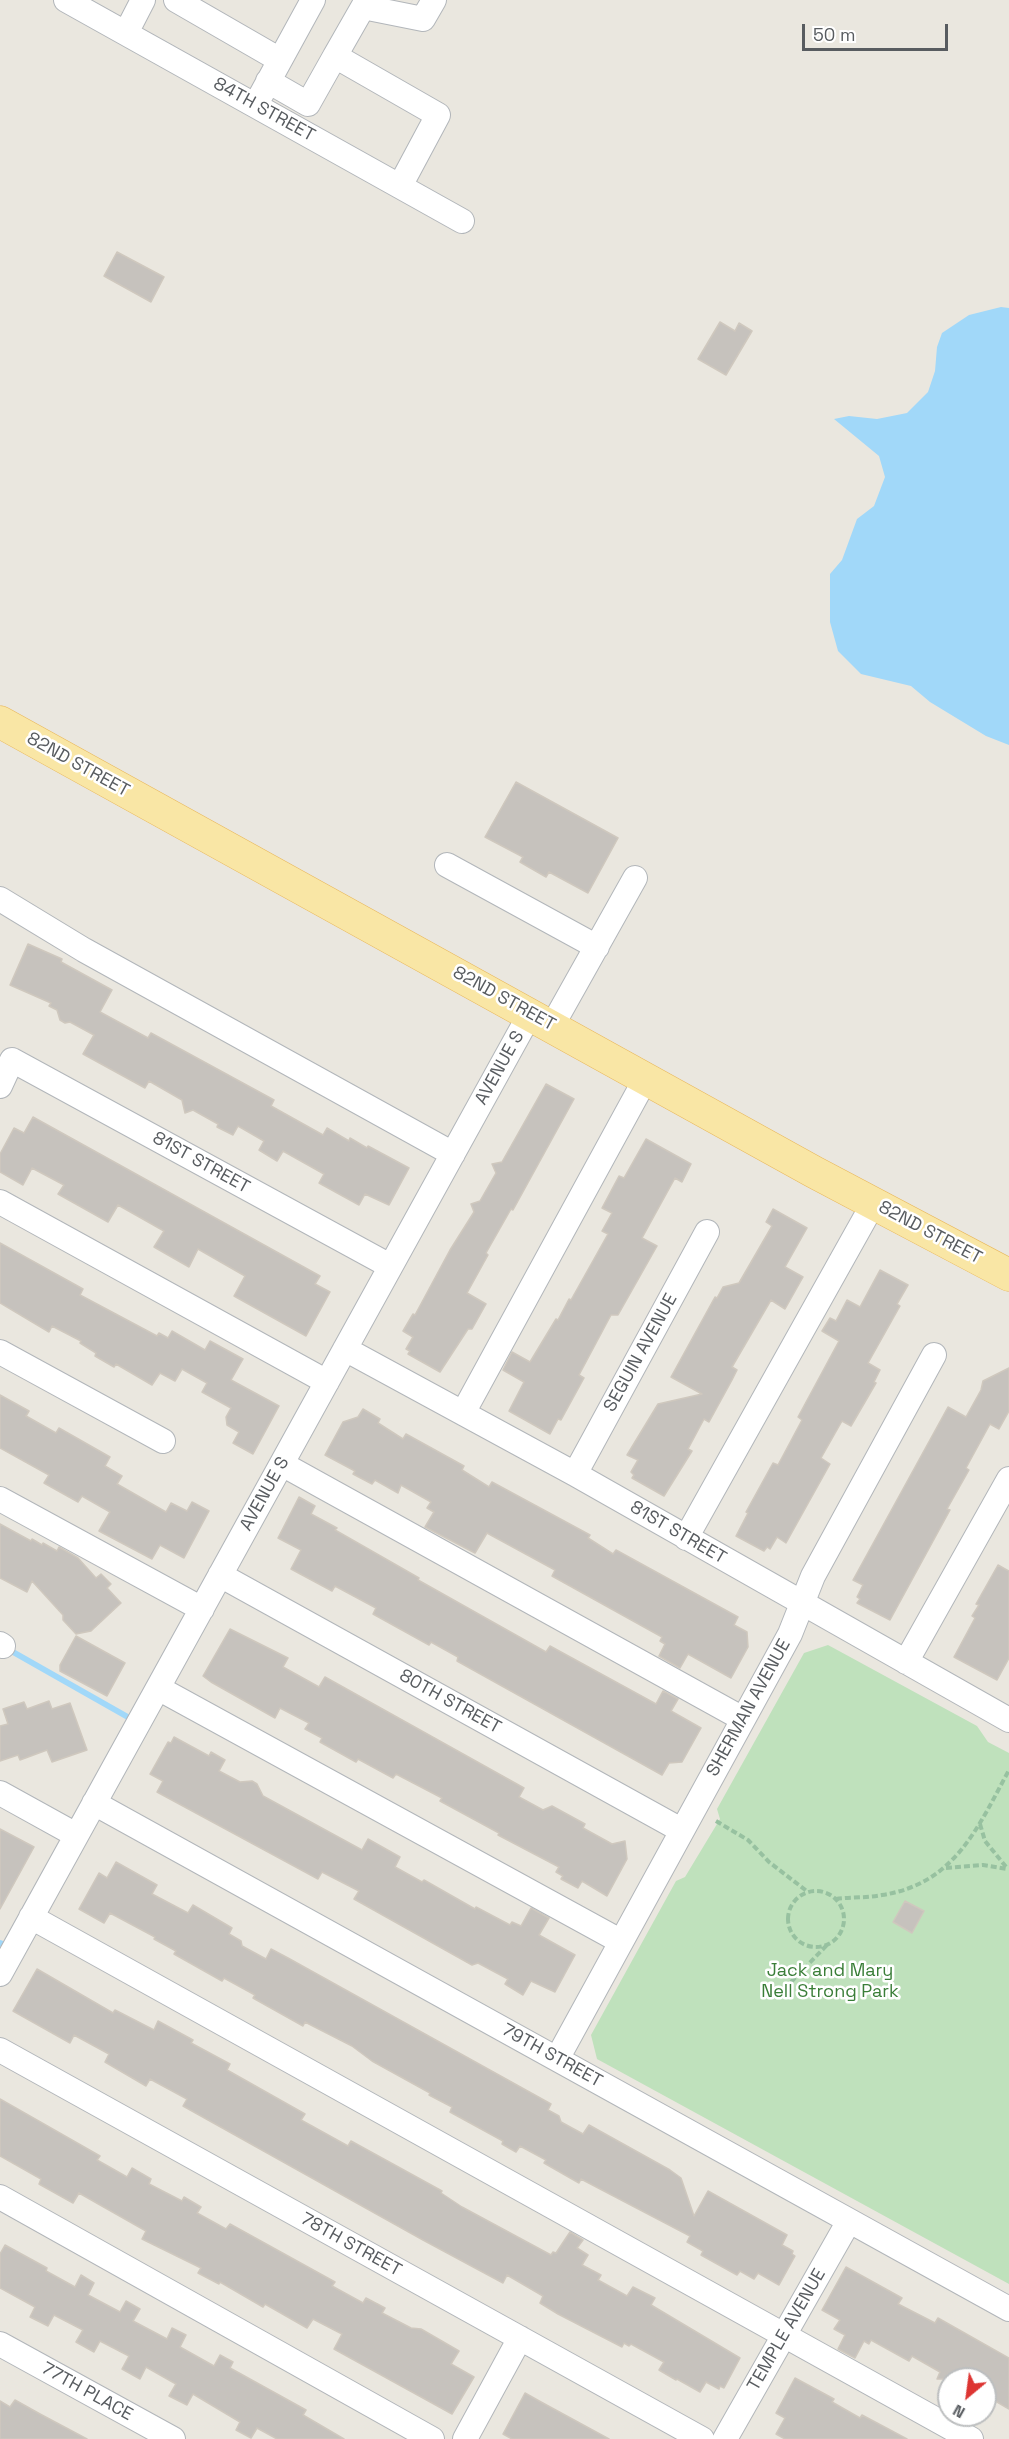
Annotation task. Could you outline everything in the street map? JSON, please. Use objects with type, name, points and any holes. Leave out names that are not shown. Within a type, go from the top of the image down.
[{"type":"main road","name":"82ND STREET","points":[[0,722],[873,1204],[1009,1275]]},
{"type":"street","name":"84TH STREET","points":[[66,0],[462,220]]},
{"type":"street","points":[[126,33],[143,0]]},
{"type":"street","points":[[255,105],[313,0]]},
{"type":"street","points":[[268,81],[308,104],[363,7],[423,19],[434,0]]},
{"type":"street","points":[[184,2],[280,60]]},
{"type":"street","points":[[335,56],[438,115],[400,186]]},
{"type":"street","points":[[447,865],[597,947]]},
{"type":"street","name":"AVENUE S","points":[[0,1974],[453,1154],[541,1020],[597,947],[636,878]]},
{"type":"street","points":[[0,899],[84,950],[453,1154]]},
{"type":"street","name":"81ST STREET","points":[[0,1086],[12,1060],[390,1266]]},
{"type":"street","points":[[463,1413],[646,1078]]},
{"type":"street","points":[[0,1203],[327,1382]]},
{"type":"street","points":[[686,1538],[873,1204]]},
{"type":"street","name":"SEGUIN AVENUE","points":[[575,1474],[707,1232]]},
{"type":"street","name":"81ST STREET","points":[[345,1349],[575,1474],[1009,1720]]},
{"type":"street","points":[[0,1352],[163,1441]]},
{"type":"street","name":"SHERMAN AVENUE","points":[[557,2059],[790,1634],[813,1576],[934,1355]]},
{"type":"street","points":[[282,1464],[743,1719]]},
{"type":"street","points":[[906,1662],[1009,1479]]},
{"type":"street","points":[[0,1498],[202,1610]]},
{"type":"street","name":"80TH STREET","points":[[220,1575],[681,1830]]},
{"type":"street","points":[[158,1688],[620,1941]]},
{"type":"street","points":[[0,1793],[76,1835]]},
{"type":"street","name":"79TH STREET","points":[[94,1803],[1009,2309]]},
{"type":"street","points":[[31,1917],[971,2439]]},
{"type":"street","name":"78TH STREET","points":[[0,2050],[702,2439]]},
{"type":"street","points":[[0,2197],[432,2439]]},
{"type":"street","name":"TEMPLE AVENUE","points":[[725,2439],[849,2221]]},
{"type":"street","points":[[465,2439],[519,2338]]},
{"type":"street","name":"77TH PLACE","points":[[0,2344],[173,2439]]},
{"type":"path","points":[[836,1899],[882,1895],[897,1891],[930,1877],[944,1868],[960,1853],[980,1824],[1009,1770]]},
{"type":"path","points":[[716,1821],[741,1835],[775,1868],[809,1892]]},
{"type":"path","points":[[944,1868],[983,1864],[1007,1869],[986,1841],[980,1824]]},
{"type":"path","points":[[791,1982],[827,1944],[837,1938],[844,1921],[843,1912],[836,1899],[824,1892],[809,1892],[793,1903],[789,1912],[790,1929],[802,1942],[810,1946],[827,1944]]},
{"type":"green space","name":"Jack and Mary Nell Strong Park","points":[[828,1645],[977,1726],[988,1742],[1009,1753],[1009,2284],[597,2059],[591,2035],[676,1881],[685,1877],[720,1819],[717,1809],[804,1653]]},
{"type":"water","points":[[1001,307],[1009,308],[1009,745],[986,736],[930,702],[911,686],[861,674],[838,651],[830,622],[830,574],[842,560],[857,519],[874,506],[885,477],[879,456],[834,419],[849,416],[877,419],[907,413],[928,392],[935,371],[937,347],[942,333],[969,315]]},
{"type":"building","points":[[117,252],[164,277],[151,302],[104,276]]},
{"type":"building","points":[[720,322],[735,331],[739,323],[752,331],[726,375],[698,359]]},
{"type":"building","points":[[516,782],[618,838],[588,893],[549,872],[546,877],[520,862],[523,857],[485,837]]},
{"type":"building","points":[[28,944],[62,959],[61,962],[112,990],[100,1012],[148,1038],[151,1033],[274,1100],[271,1106],[323,1135],[327,1128],[349,1141],[350,1138],[367,1148],[368,1146],[409,1168],[389,1205],[365,1194],[359,1205],[319,1183],[324,1174],[283,1151],[277,1161],[259,1150],[264,1141],[238,1126],[233,1135],[193,1110],[185,1113],[182,1100],[149,1081],[145,1088],[83,1054],[94,1035],[70,1022],[65,1023],[60,1020],[57,1010],[49,1006],[51,1003],[10,985]]},
{"type":"building","points":[[546,1084],[574,1099],[513,1210],[511,1209],[486,1253],[488,1255],[467,1293],[486,1304],[472,1329],[468,1329],[440,1372],[408,1354],[410,1351],[406,1349],[413,1337],[403,1331],[413,1314],[415,1315],[450,1250],[474,1212],[471,1204],[480,1201],[496,1173],[492,1164],[502,1162]]},
{"type":"building","points":[[33,1117],[320,1276],[315,1284],[330,1292],[306,1336],[234,1296],[245,1276],[198,1249],[189,1267],[154,1247],[164,1231],[118,1205],[108,1222],[58,1194],[64,1185],[32,1168],[23,1185],[0,1172],[0,1154],[14,1128],[24,1133]]},
{"type":"building","points":[[646,1139],[691,1164],[682,1182],[675,1178],[642,1238],[657,1246],[618,1315],[611,1315],[579,1375],[584,1378],[561,1420],[558,1419],[550,1434],[509,1411],[524,1382],[503,1370],[512,1352],[530,1362],[569,1299],[571,1300],[608,1234],[602,1231],[612,1213],[602,1208],[619,1176],[624,1178]]},
{"type":"building","points":[[773,1209],[807,1228],[785,1267],[803,1277],[785,1309],[771,1300],[732,1367],[737,1370],[732,1380],[709,1422],[704,1419],[688,1449],[692,1451],[664,1496],[632,1478],[634,1475],[631,1472],[638,1460],[627,1455],[658,1404],[702,1394],[671,1377],[715,1297],[717,1298],[723,1287],[739,1283],[772,1226],[766,1222]]},
{"type":"building","points":[[0,1243],[83,1289],[80,1295],[157,1336],[159,1333],[168,1338],[172,1331],[205,1350],[210,1341],[243,1359],[231,1380],[279,1406],[253,1454],[233,1443],[239,1432],[227,1425],[226,1417],[231,1408],[202,1392],[207,1383],[182,1369],[175,1381],[160,1373],[152,1385],[116,1364],[114,1367],[95,1356],[96,1353],[80,1343],[81,1341],[52,1326],[49,1332],[0,1303]]},
{"type":"building","points":[[880,1270],[908,1285],[897,1304],[900,1306],[868,1363],[880,1370],[874,1382],[876,1383],[851,1426],[842,1421],[821,1458],[830,1464],[786,1543],[777,1537],[770,1549],[767,1547],[764,1551],[736,1536],[748,1513],[746,1512],[773,1463],[778,1465],[802,1420],[798,1417],[839,1341],[822,1331],[830,1318],[836,1321],[847,1300],[860,1307]]},
{"type":"building","points":[[1009,1368],[1009,1411],[999,1429],[990,1424],[966,1468],[969,1470],[947,1509],[950,1510],[890,1620],[857,1603],[860,1599],[857,1597],[863,1585],[853,1580],[948,1407],[966,1417],[981,1390],[983,1381]]},
{"type":"building","points":[[0,1395],[29,1411],[26,1416],[56,1433],[59,1428],[110,1457],[105,1466],[122,1476],[117,1484],[166,1512],[171,1503],[187,1511],[192,1502],[209,1511],[184,1558],[160,1545],[152,1559],[99,1531],[110,1512],[82,1496],[78,1502],[44,1483],[49,1475],[0,1448]]},
{"type":"building","points":[[363,1409],[380,1419],[378,1423],[403,1439],[406,1434],[464,1466],[462,1470],[489,1487],[492,1482],[590,1535],[588,1538],[613,1554],[616,1550],[738,1617],[734,1625],[747,1632],[748,1647],[731,1678],[688,1654],[680,1668],[659,1656],[665,1644],[660,1641],[662,1637],[552,1576],[555,1570],[487,1533],[475,1553],[425,1527],[434,1512],[427,1508],[431,1502],[401,1485],[398,1493],[375,1480],[372,1484],[353,1474],[355,1471],[325,1455],[343,1422],[358,1417]]},
{"type":"building","points":[[299,1497],[315,1506],[311,1514],[337,1528],[335,1530],[546,1652],[550,1646],[656,1704],[663,1691],[678,1699],[671,1711],[701,1728],[682,1762],[669,1763],[662,1775],[457,1661],[458,1657],[431,1642],[429,1645],[373,1614],[376,1608],[335,1586],[332,1591],[291,1569],[301,1550],[278,1538]]},
{"type":"building","points":[[0,1524],[31,1541],[32,1539],[42,1545],[43,1543],[57,1551],[59,1547],[78,1558],[96,1578],[101,1574],[111,1584],[107,1588],[121,1603],[91,1631],[76,1634],[63,1620],[63,1615],[32,1581],[27,1592],[0,1578]]},
{"type":"building","points":[[998,1565],[1009,1571],[1009,1658],[997,1680],[954,1657],[975,1618],[972,1616],[979,1605],[976,1604]]},
{"type":"building","points":[[230,1629],[288,1658],[283,1667],[319,1687],[325,1677],[524,1788],[519,1797],[543,1810],[552,1806],[585,1824],[583,1828],[612,1844],[625,1841],[627,1859],[607,1896],[582,1881],[578,1888],[561,1879],[563,1876],[556,1872],[559,1867],[440,1801],[442,1798],[396,1774],[393,1778],[358,1759],[356,1762],[320,1742],[322,1738],[305,1729],[309,1723],[280,1708],[275,1718],[211,1682],[203,1676]]},
{"type":"building","points":[[76,1636],[125,1663],[107,1696],[60,1671],[60,1665]]},
{"type":"building","points":[[49,1701],[52,1709],[70,1703],[87,1750],[52,1762],[47,1750],[20,1760],[18,1755],[0,1761],[0,1726],[8,1724],[3,1709],[24,1702],[27,1709]]},
{"type":"building","points":[[174,1737],[209,1756],[211,1752],[225,1760],[219,1771],[240,1782],[252,1781],[257,1784],[263,1796],[362,1850],[368,1839],[400,1857],[395,1867],[422,1882],[424,1880],[475,1909],[476,1907],[510,1925],[512,1922],[521,1926],[531,1908],[549,1918],[539,1935],[575,1955],[555,1992],[531,1981],[523,1995],[505,1984],[508,1979],[478,1963],[472,1965],[354,1899],[359,1891],[322,1872],[318,1879],[157,1792],[163,1781],[150,1774],[168,1742],[171,1743]]},
{"type":"building","points":[[0,1829],[34,1847],[0,1909]]},
{"type":"building","points":[[116,1862],[157,1885],[152,1894],[188,1913],[193,1905],[232,1928],[229,1934],[241,1941],[242,1946],[266,1959],[271,1949],[551,2104],[548,2110],[559,2116],[561,2122],[583,2134],[589,2125],[670,2170],[681,2178],[694,2216],[708,2191],[787,2235],[782,2245],[793,2251],[792,2254],[795,2256],[779,2285],[758,2273],[754,2279],[740,2271],[737,2275],[701,2255],[703,2251],[687,2242],[690,2236],[581,2179],[579,2183],[544,2163],[546,2160],[520,2146],[516,2152],[502,2144],[503,2141],[450,2112],[452,2107],[372,2061],[352,2046],[305,2022],[303,2026],[253,1998],[255,1995],[224,1978],[222,1981],[174,1954],[176,1951],[154,1939],[155,1937],[110,1913],[104,1923],[79,1909],[99,1873],[107,1878]]},
{"type":"building","points":[[905,1901],[924,1911],[912,1933],[893,1922]]},
{"type":"building","points":[[37,1969],[113,2013],[115,2010],[154,2030],[158,2021],[193,2040],[191,2043],[230,2064],[227,2070],[305,2114],[301,2120],[348,2146],[351,2141],[442,2191],[441,2193],[462,2207],[551,2255],[553,2252],[556,2253],[570,2232],[583,2240],[577,2248],[588,2255],[582,2265],[601,2275],[598,2280],[627,2296],[633,2287],[655,2298],[651,2305],[740,2358],[724,2388],[720,2386],[719,2389],[706,2382],[700,2392],[676,2380],[659,2370],[664,2362],[631,2344],[629,2346],[624,2343],[622,2347],[558,2314],[540,2303],[543,2296],[507,2275],[503,2283],[183,2106],[187,2099],[150,2079],[146,2086],[105,2062],[109,2054],[74,2035],[70,2043],[13,2011]]},
{"type":"building","points":[[0,2099],[100,2156],[97,2160],[127,2177],[132,2168],[151,2179],[149,2184],[182,2201],[184,2197],[201,2207],[197,2213],[226,2229],[230,2224],[335,2282],[332,2286],[363,2303],[366,2298],[385,2308],[382,2313],[411,2328],[421,2329],[459,2351],[451,2364],[474,2377],[452,2414],[334,2349],[342,2334],[313,2319],[307,2328],[265,2304],[263,2307],[220,2282],[219,2284],[198,2273],[201,2268],[142,2239],[146,2231],[79,2193],[73,2203],[39,2184],[41,2179],[0,2156]]},
{"type":"building","points":[[5,2245],[47,2268],[46,2271],[75,2287],[81,2275],[94,2283],[88,2295],[120,2312],[126,2301],[140,2309],[133,2321],[167,2339],[172,2328],[186,2335],[180,2347],[214,2366],[220,2355],[233,2362],[230,2368],[306,2410],[303,2415],[344,2439],[277,2439],[257,2428],[251,2438],[236,2430],[240,2422],[193,2394],[187,2405],[169,2396],[176,2384],[146,2367],[140,2379],[122,2369],[129,2356],[100,2341],[94,2352],[76,2342],[83,2330],[54,2315],[48,2326],[30,2317],[35,2307],[0,2288],[0,2254]]},
{"type":"building","points":[[846,2267],[902,2298],[898,2304],[935,2323],[938,2318],[1009,2358],[1009,2409],[997,2402],[997,2367],[937,2367],[937,2370],[912,2356],[909,2361],[871,2340],[869,2344],[864,2341],[855,2358],[838,2349],[845,2335],[834,2329],[840,2320],[822,2310]]},
{"type":"building","points":[[795,2378],[834,2399],[832,2402],[860,2418],[862,2415],[907,2439],[785,2439],[776,2434],[785,2418],[776,2413]]},
{"type":"building","points":[[525,2393],[609,2439],[512,2439],[503,2434]]},
{"type":"building","points":[[15,2400],[87,2439],[0,2439],[0,2401],[10,2407]]},
{"type":"waterway","points":[[6,1648],[133,1720]]},
{"type":"waterway","points":[[0,1943],[10,1948]]}]
